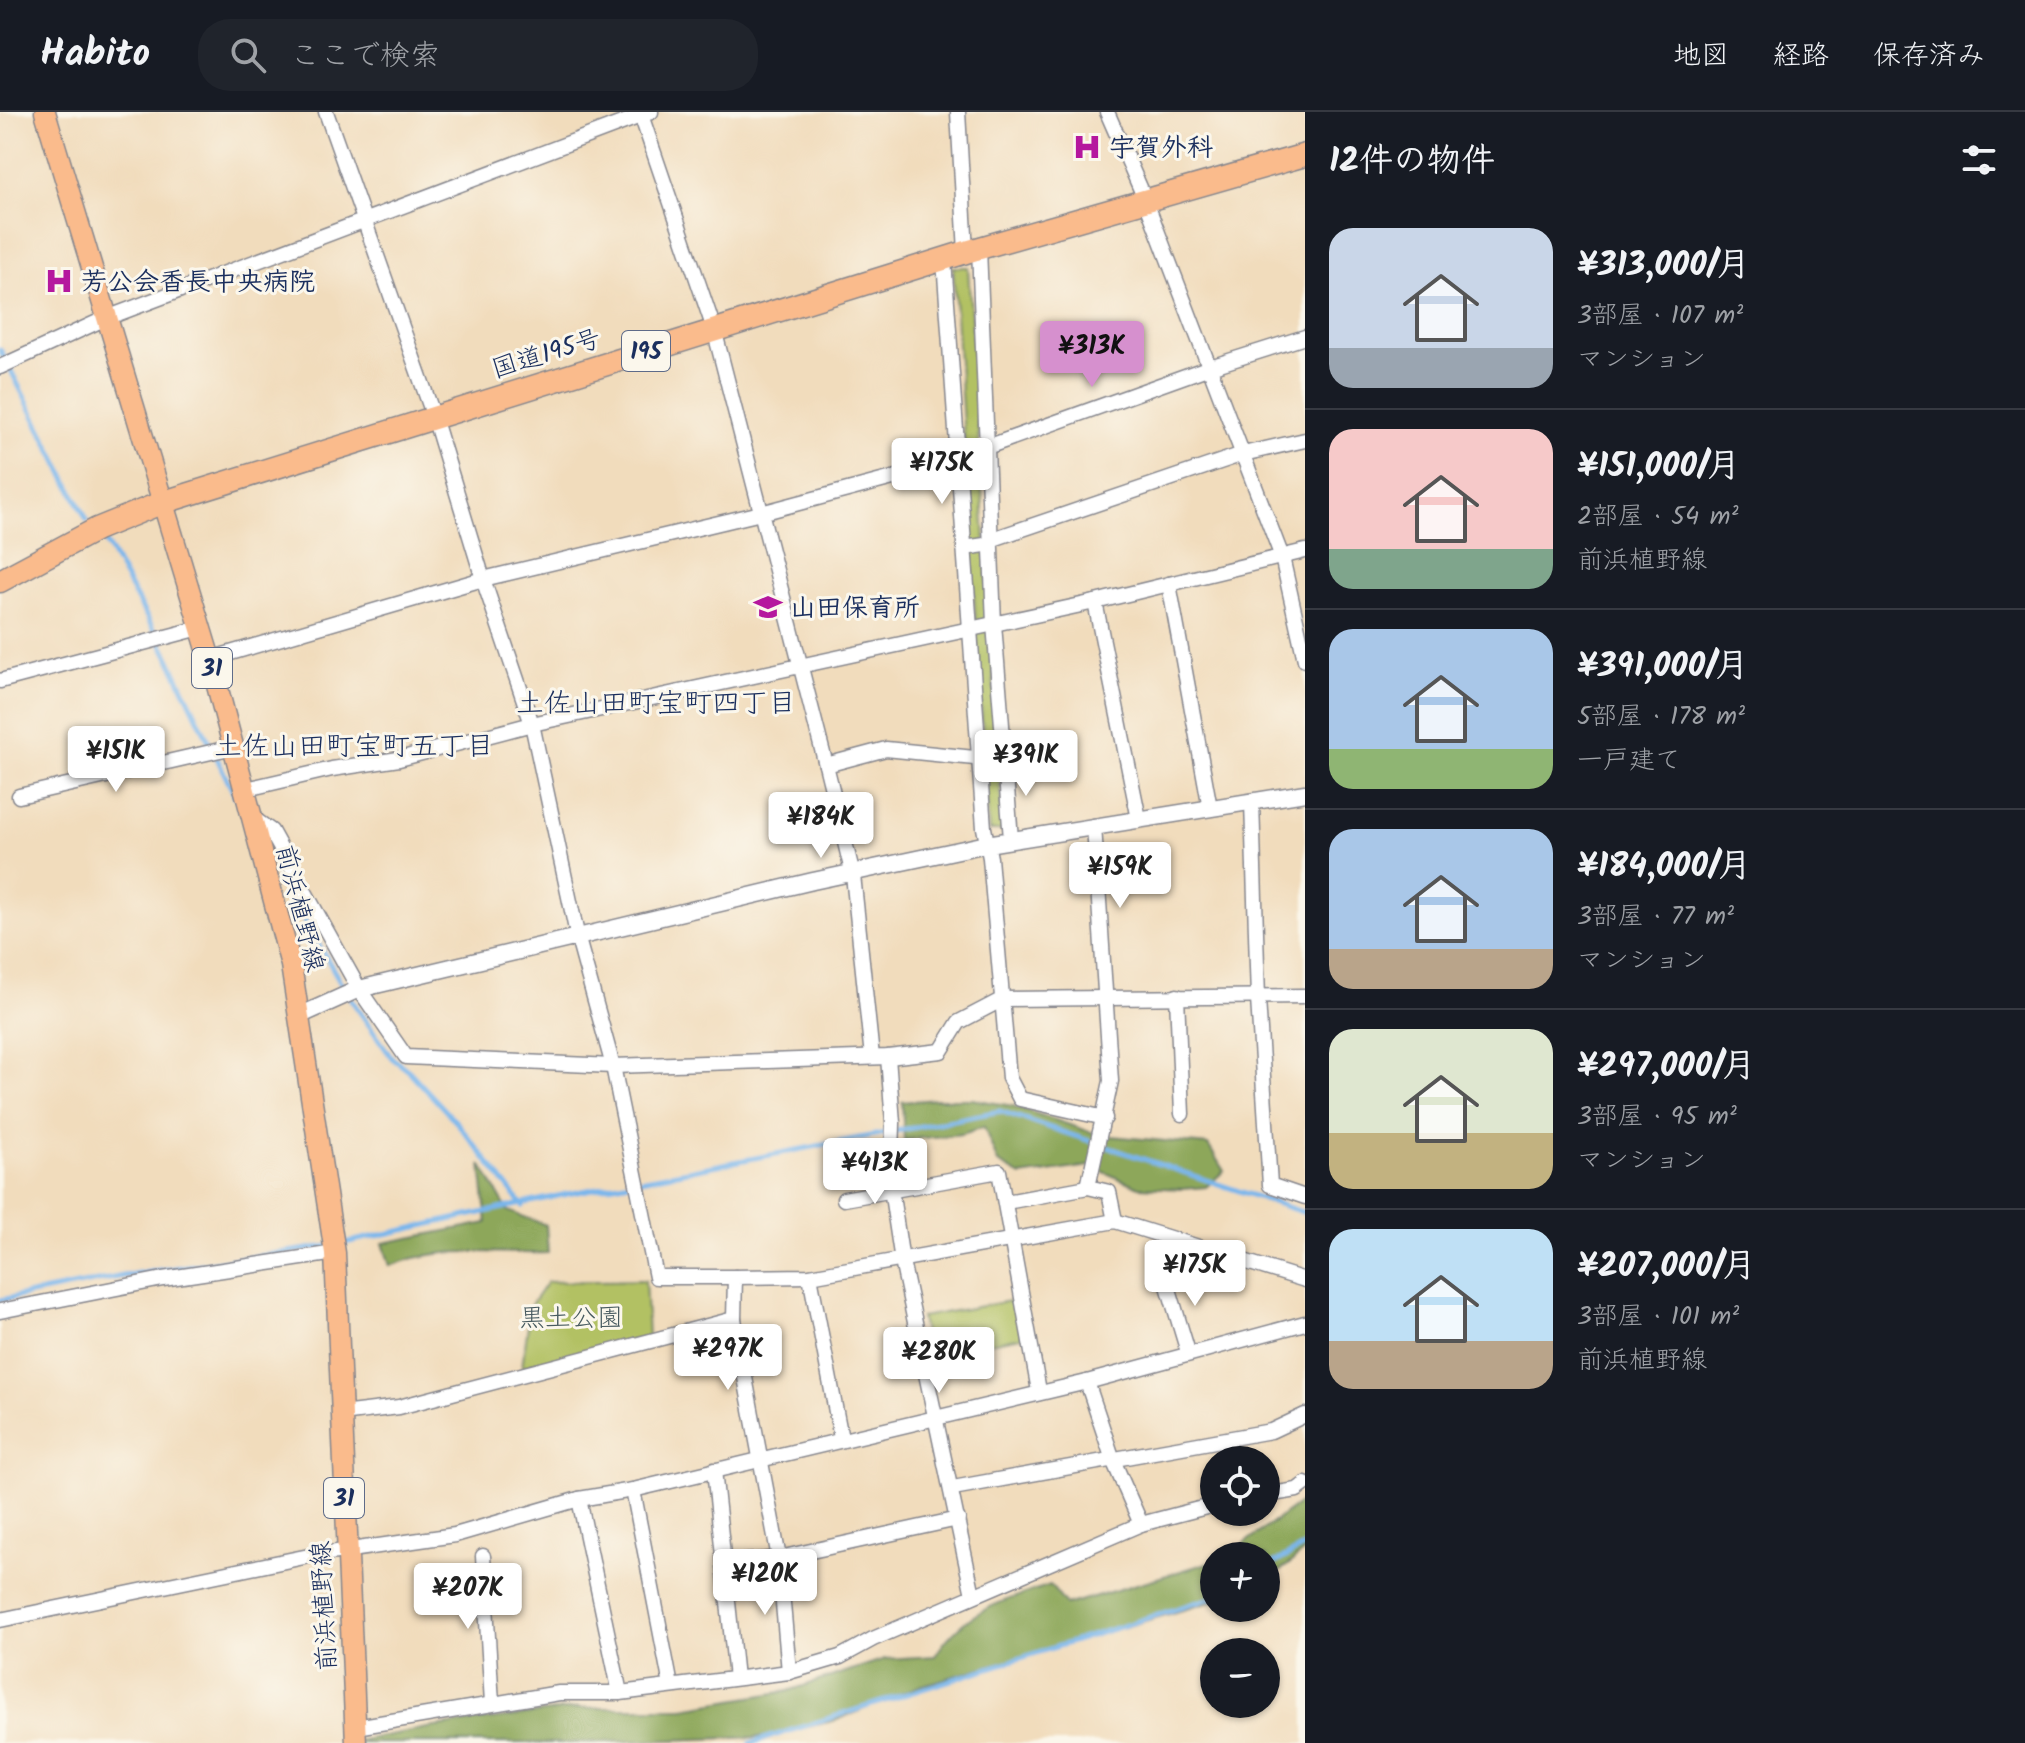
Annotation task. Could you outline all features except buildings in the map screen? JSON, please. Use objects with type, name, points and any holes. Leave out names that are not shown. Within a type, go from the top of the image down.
[{"type":"highway","name":"国道195号","points":[[0,581],[97,529],[161,503],[972,250],[1305,155]]},
{"type":"main road","name":"前浜植野線","points":[[45,112],[104,319],[210,659],[219,750],[242,790],[291,965],[333,1244],[356,1735]]},
{"type":"street","points":[[326,112],[434,417],[483,579],[532,724],[578,939],[613,1066],[656,1277],[810,1276],[1115,1221],[1305,1280]]},
{"type":"street","points":[[958,112],[987,447],[994,624],[1011,839]]},
{"type":"street","points":[[1107,112],[1145,199],[1282,557],[1305,660]]},
{"type":"street","points":[[3,365],[104,319],[644,113],[714,329],[853,875],[872,1057]]},
{"type":"street","points":[[944,260],[979,760],[1009,1078],[1020,1099],[1105,1118]]},
{"type":"street","points":[[210,659],[483,579],[761,513],[957,461],[987,447],[1210,367],[1305,337]]},
{"type":"street","points":[[964,548],[985,545],[993,539],[1243,454],[1305,440]]},
{"type":"street","points":[[242,790],[332,769],[399,759],[532,724],[1095,602],[1305,551]]},
{"type":"street","points":[[1169,584],[1210,808]]},
{"type":"street","points":[[1095,602],[1139,819]]},
{"type":"street","points":[[0,681],[200,628]]},
{"type":"street","points":[[826,765],[886,749],[1004,761]]},
{"type":"street","points":[[19,796],[219,750]]},
{"type":"street","points":[[299,1016],[351,993],[813,881],[853,875],[1011,839],[1305,793]]},
{"type":"street","points":[[1252,801],[1258,999],[1270,1185],[1305,1197]]},
{"type":"street","points":[[249,816],[271,831],[351,993],[406,1057],[613,1066],[888,1057],[941,1051],[959,1022],[1003,999],[1177,996],[1258,999],[1305,996]]},
{"type":"street","points":[[1088,1187],[1111,1081],[1094,826]]},
{"type":"street","points":[[1177,996],[1182,1114]]},
{"type":"street","points":[[888,1057],[893,1123],[891,1189],[902,1261],[934,1416],[953,1488],[973,1595]]},
{"type":"street","points":[[844,1199],[999,1171],[1039,1391]]},
{"type":"street","points":[[1006,1202],[1088,1187],[1109,1192],[1115,1221]]},
{"type":"street","points":[[0,1311],[333,1244]]},
{"type":"street","points":[[810,1276],[841,1438]]},
{"type":"street","points":[[1165,1276],[1188,1352]]},
{"type":"street","points":[[735,1277],[734,1319],[779,1558],[789,1672]]},
{"type":"street","points":[[341,1414],[399,1407],[734,1319]]},
{"type":"street","points":[[0,1620],[113,1594],[345,1550],[455,1535],[579,1499],[633,1490],[841,1438],[1087,1382],[1188,1352],[1305,1323]]},
{"type":"street","points":[[1087,1382],[1113,1460],[1141,1524]]},
{"type":"street","points":[[953,1488],[1271,1431],[1305,1415]]},
{"type":"street","points":[[714,1470],[736,1678]]},
{"type":"street","points":[[1280,1493],[1297,1490],[1305,1484]]},
{"type":"street","points":[[633,1490],[671,1686]]},
{"type":"street","points":[[579,1499],[620,1693]]},
{"type":"street","points":[[356,1735],[492,1703],[559,1693],[620,1693],[789,1672],[840,1657],[973,1595],[1141,1524],[1200,1509]]},
{"type":"street","points":[[726,1563],[779,1558],[958,1519]]},
{"type":"street","points":[[483,1556],[492,1703]]},
{"type":"green space","points":[[953,267],[968,267],[1003,831],[989,831]]},
{"type":"green space","points":[[972,1099],[1013,1106],[1100,1135],[1208,1145],[1224,1171],[1206,1187],[1183,1189],[1139,1187],[1090,1166],[1021,1176],[998,1163],[984,1127],[962,1134],[904,1140],[902,1102]]},
{"type":"green space","points":[[481,1164],[508,1211],[546,1225],[548,1253],[449,1253],[410,1259],[390,1266],[383,1243],[487,1223]]},
{"type":"green space","name":"黒土公園","points":[[645,1280],[648,1337],[522,1367],[531,1305],[547,1282]]},
{"type":"green space","points":[[1016,1300],[1022,1337],[928,1354],[921,1317]]},
{"type":"green space","points":[[1305,1499],[1305,1551],[1280,1572],[1280,1542],[1246,1542],[1268,1526],[1280,1526],[1280,1517]]},
{"type":"green space","points":[[1200,1565],[1200,1605],[920,1686],[837,1720],[764,1737],[570,1743],[346,1743],[427,1728],[579,1708],[683,1708],[788,1691],[885,1659],[935,1656],[946,1640],[971,1618],[999,1603],[1050,1585],[1066,1605]]},
{"type":"waterway","points":[[0,349],[87,520]]},
{"type":"waterway","points":[[105,541],[167,654],[235,796]]},
{"type":"waterway","points":[[277,872],[345,990]]},
{"type":"waterway","points":[[350,998],[392,1058],[409,1071],[458,1124],[523,1206]]},
{"type":"waterway","points":[[340,1244],[567,1194],[1000,1111],[1305,1213]]},
{"type":"waterway","points":[[0,1300],[139,1273],[330,1246]]},
{"type":"waterway","points":[[1280,1560],[1305,1546]]},
{"type":"waterway","points":[[751,1743],[1200,1601]]},
{"type":"place","name":"宇賀外科","points":[[1087,147]]},
{"type":"place","name":"芳公会香長中央病院","points":[[59,281]]},
{"type":"place","name":"山田保育所","points":[[768,607]]},
{"type":"district","name":"土佐山田町宝町四丁目","points":[[656,702]]},
{"type":"district","name":"土佐山田町宝町五丁目","points":[[354,745]]}]
